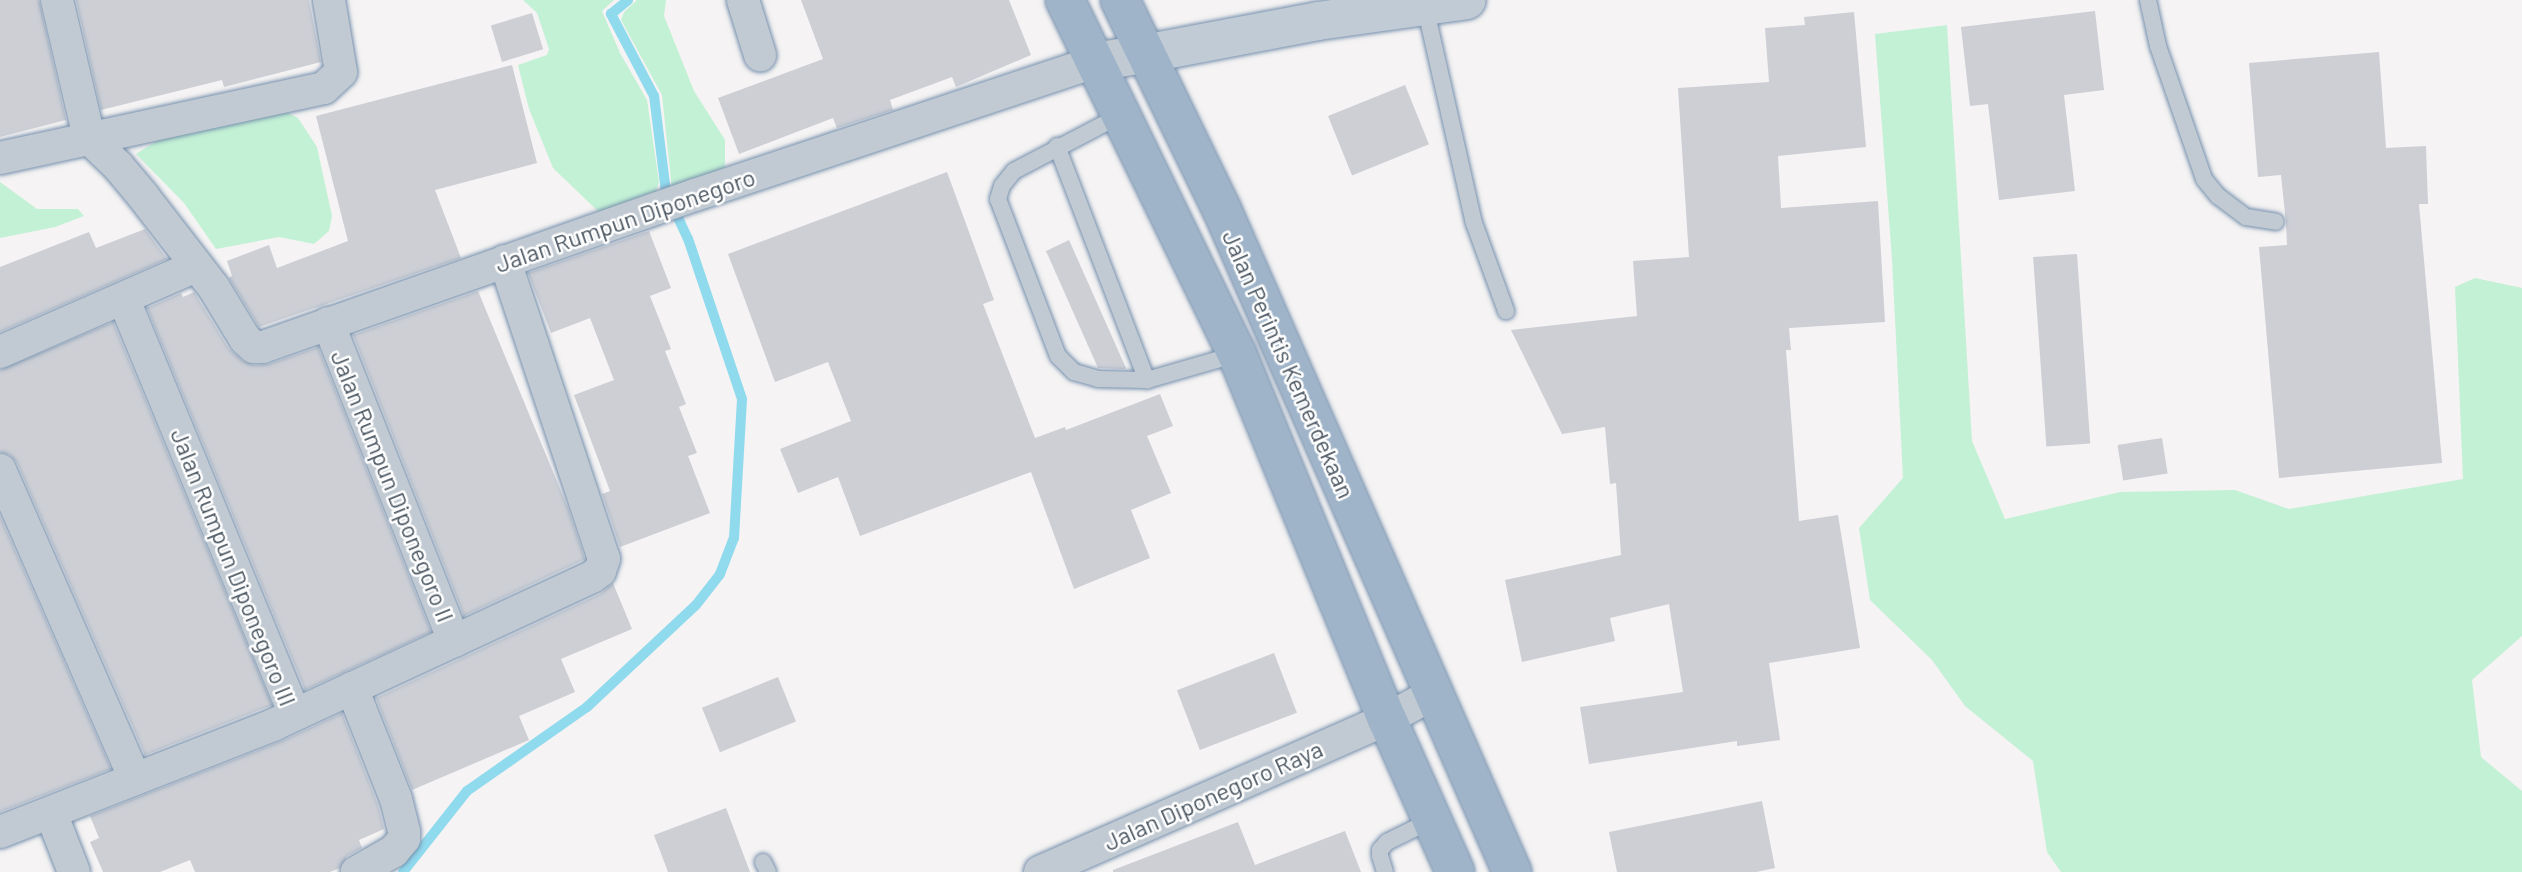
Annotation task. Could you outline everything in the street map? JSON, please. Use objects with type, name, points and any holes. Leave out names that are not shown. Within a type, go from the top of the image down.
[{"type":"highway","name":"Jalan Perintis Kemerdekaan","points":[[1065,0],[1237,354],[1387,719],[1455,872]]},
{"type":"highway","name":"Jalan Perintis Kemerdekaan","points":[[1119,0],[1222,210],[1511,872]]},
{"type":"main road","points":[[1140,46],[1467,0]]},
{"type":"street","points":[[57,0],[89,138]]},
{"type":"street","points":[[0,158],[324,88],[341,72],[329,0]]},
{"type":"street","points":[[743,0],[761,55]]},
{"type":"street","points":[[1094,62],[1140,46]]},
{"type":"street","name":"Jalan Rumpun Diponegoro","points":[[89,138],[118,166],[214,288],[245,339],[254,347],[263,347],[695,195],[1094,62]]},
{"type":"street","points":[[454,641],[592,577],[600,571],[604,559],[505,261]]},
{"type":"street","points":[[0,352],[124,300],[195,266]]},
{"type":"street","name":"Jalan Rumpun Diponegoro III","points":[[0,832],[295,714],[124,300]]},
{"type":"street","name":"Jalan Rumpun Diponegoro II","points":[[295,714],[454,641],[328,323]]},
{"type":"street","points":[[0,470],[135,779]]},
{"type":"street","points":[[352,688],[396,799],[404,832],[404,838],[394,851],[358,872]]},
{"type":"street","points":[[1387,719],[1433,694]]},
{"type":"street","name":"Jalan Diponegoro Raya","points":[[1040,872],[1387,719]]},
{"type":"street","points":[[51,813],[74,872]]},
{"type":"lane","points":[[2148,0],[2158,46],[2204,179],[2218,196],[2246,218],[2276,222]]},
{"type":"lane","points":[[1425,6],[1474,223],[1506,311]]},
{"type":"lane","points":[[1121,115],[1056,146],[1014,172],[1002,186],[998,199],[1058,356],[1074,372],[1098,379],[1147,380],[1237,354]]},
{"type":"lane","points":[[1056,146],[1147,380]]},
{"type":"lane","points":[[1385,872],[1380,856],[1387,842],[1432,820]]},
{"type":"green space","points":[[523,0],[614,0],[602,11],[620,53],[647,100],[659,182],[653,199],[602,215],[553,168],[529,109],[518,65],[547,55],[549,49],[537,13]]},
{"type":"green space","points":[[637,0],[666,0],[664,16],[694,91],[725,140],[725,170],[672,189],[662,95],[621,20],[624,12]]},
{"type":"green space","points":[[1947,25],[1972,441],[2005,519],[2120,492],[2235,490],[2289,509],[2463,479],[2455,287],[2475,278],[2522,288],[2522,636],[2472,680],[2481,757],[2522,791],[2522,872],[2061,872],[2047,852],[2033,761],[1965,706],[1932,660],[1870,600],[1859,528],[1903,478],[1892,259],[1875,34]]},
{"type":"green space","points":[[283,110],[298,118],[317,147],[332,216],[329,231],[314,244],[279,237],[216,249],[184,203],[136,154],[167,134]]},
{"type":"green space","points":[[0,182],[37,209],[78,209],[84,216],[55,227],[0,238]]},
{"type":"building","points":[[0,0],[39,0],[66,120],[0,137]]},
{"type":"building","points":[[76,0],[309,0],[321,62],[224,87],[222,80],[101,110]]},
{"type":"building","points":[[801,0],[1009,0],[1031,55],[956,87],[952,77],[890,100],[893,110],[837,128],[833,118],[739,154],[718,98],[823,59]]},
{"type":"building","points":[[2095,11],[2104,90],[2064,95],[2075,191],[1999,200],[1988,104],[1970,106],[1961,27]]},
{"type":"building","points":[[1854,12],[1866,147],[1778,156],[1781,208],[1878,201],[1885,322],[1789,328],[1791,350],[1786,350],[1799,521],[1838,515],[1860,648],[1769,663],[1780,740],[1737,746],[1737,741],[1589,764],[1580,707],[1683,692],[1669,604],[1610,618],[1615,641],[1522,662],[1505,580],[1621,555],[1616,483],[1610,484],[1605,427],[1562,434],[1511,330],[1637,316],[1633,261],[1689,257],[1678,88],[1769,82],[1765,28],[1805,25],[1804,17]]},
{"type":"building","points":[[532,13],[543,49],[502,62],[491,26]]},
{"type":"building","points":[[2379,52],[2386,148],[2426,146],[2428,204],[2419,204],[2442,463],[2279,478],[2259,247],[2287,245],[2286,223],[2281,175],[2258,177],[2249,63]]},
{"type":"building","points":[[512,65],[537,163],[435,190],[461,258],[259,327],[229,278],[232,276],[227,261],[269,245],[277,268],[348,241],[316,116]]},
{"type":"building","points":[[1405,85],[1429,144],[1352,175],[1328,116]]},
{"type":"building","points":[[947,172],[994,300],[983,304],[1035,438],[1065,427],[1066,430],[1160,394],[1173,426],[1147,436],[1171,493],[1131,510],[1150,558],[1074,589],[1031,472],[860,536],[838,477],[798,493],[780,449],[851,421],[828,362],[775,382],[728,254]]},
{"type":"building","points":[[145,229],[167,259],[0,332],[0,267],[89,232],[96,248]]},
{"type":"building","points":[[649,231],[671,288],[650,296],[671,349],[665,351],[686,404],[679,407],[697,453],[688,456],[710,513],[620,547],[602,494],[610,491],[574,395],[614,380],[590,318],[551,333],[528,273]]},
{"type":"building","points":[[1069,240],[1126,368],[1124,369],[1098,368],[1046,251]]},
{"type":"building","points":[[2077,254],[2090,444],[2046,447],[2033,257]]},
{"type":"building","points":[[478,291],[568,508],[585,559],[464,616],[353,335]]},
{"type":"building","points":[[194,292],[229,349],[243,361],[254,365],[269,364],[318,347],[431,632],[305,690],[147,308],[181,293],[183,297]]},
{"type":"building","points":[[113,322],[272,705],[145,755],[17,463],[10,455],[0,452],[0,370]]},
{"type":"building","points":[[2162,438],[2168,474],[2123,481],[2118,445]]},
{"type":"building","points":[[0,516],[111,769],[0,812]]},
{"type":"building","points":[[613,583],[632,629],[561,659],[575,692],[519,716],[529,740],[412,790],[376,698],[600,594]]},
{"type":"building","points":[[1274,653],[1297,713],[1200,750],[1177,690]]},
{"type":"building","points":[[778,677],[796,722],[720,752],[702,708]]},
{"type":"building","points":[[342,713],[378,805],[384,829],[359,840],[362,848],[347,856],[340,868],[330,872],[195,872],[190,860],[160,872],[103,872],[90,842],[99,838],[90,816],[282,741]]},
{"type":"building","points":[[1762,801],[1775,868],[1756,872],[1617,872],[1609,832]]},
{"type":"building","points":[[726,808],[750,872],[668,872],[654,835]]},
{"type":"building","points":[[1238,822],[1255,865],[1345,831],[1361,872],[1113,872],[1113,870]]},
{"type":"waterway","points":[[403,872],[467,791],[587,707],[696,605],[720,574],[734,538],[742,399],[688,239],[666,192],[654,96],[611,14],[628,0]]}]
